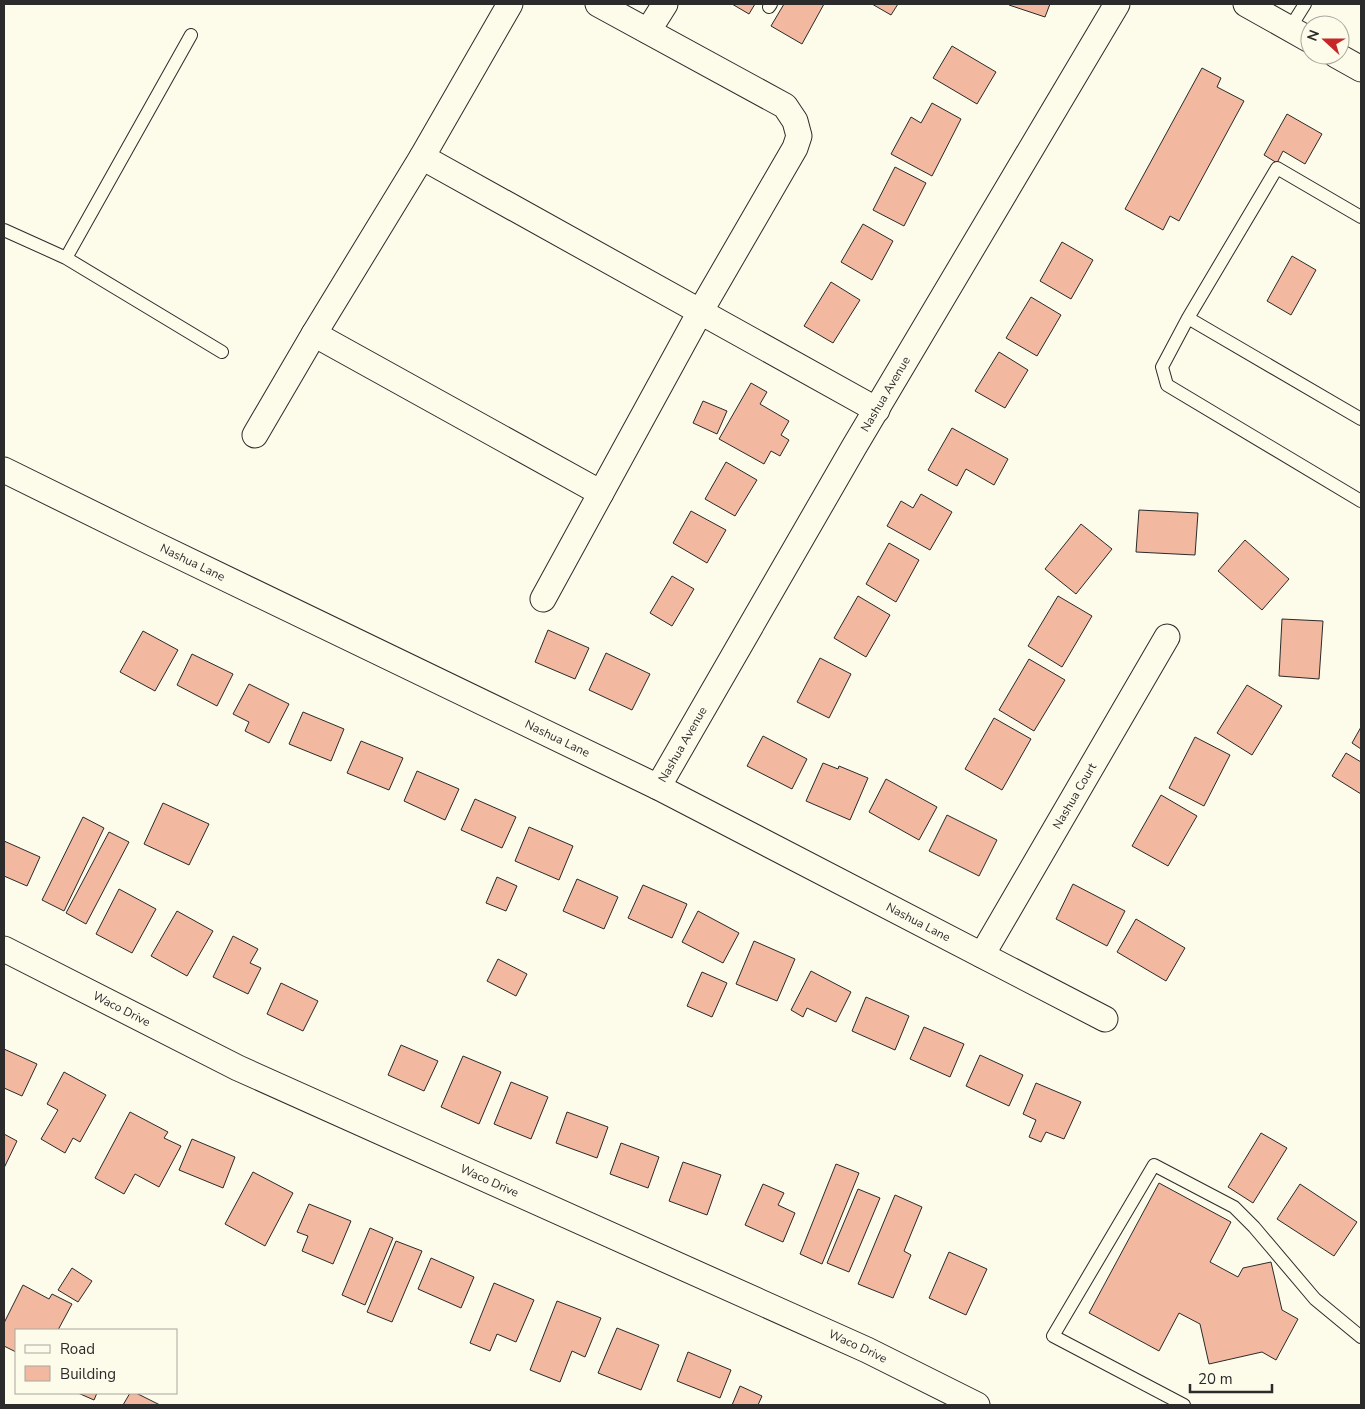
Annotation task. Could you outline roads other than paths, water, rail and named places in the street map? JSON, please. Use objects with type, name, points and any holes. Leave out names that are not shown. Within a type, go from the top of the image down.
[{"type":"street","points":[[255,435],[422,157],[510,4]]},
{"type":"street","points":[[543,599],[700,312],[795,148],[799,136],[795,120],[785,106],[598,4]]},
{"type":"street","points":[[648,31],[665,4]]},
{"type":"street","name":"Nashua Avenue","points":[[658,787],[876,410],[1117,4]]},
{"type":"street","points":[[1246,4],[1300,34]]},
{"type":"street","points":[[1350,63],[1361,69]]},
{"type":"street","points":[[422,157],[876,410]]},
{"type":"street","points":[[314,334],[601,494]]},
{"type":"street","name":"Nashua Lane","points":[[4,470],[658,787],[1105,1019]]},
{"type":"street","name":"Nashua Court","points":[[982,955],[1167,637]]},
{"type":"street","name":"Waco Drive","points":[[4,949],[238,1068],[866,1350],[976,1405]]},
{"type":"lane","points":[[66,258],[191,35]]},
{"type":"lane","points":[[1361,217],[1278,168],[1188,318],[1162,367],[1167,385],[1361,501]]},
{"type":"lane","points":[[4,230],[66,258],[222,352]]},
{"type":"lane","points":[[1188,318],[1361,419]]},
{"type":"lane","points":[[1184,1405],[1053,1336],[1154,1165],[1234,1207],[1254,1227],[1315,1300],[1361,1337]]}]
